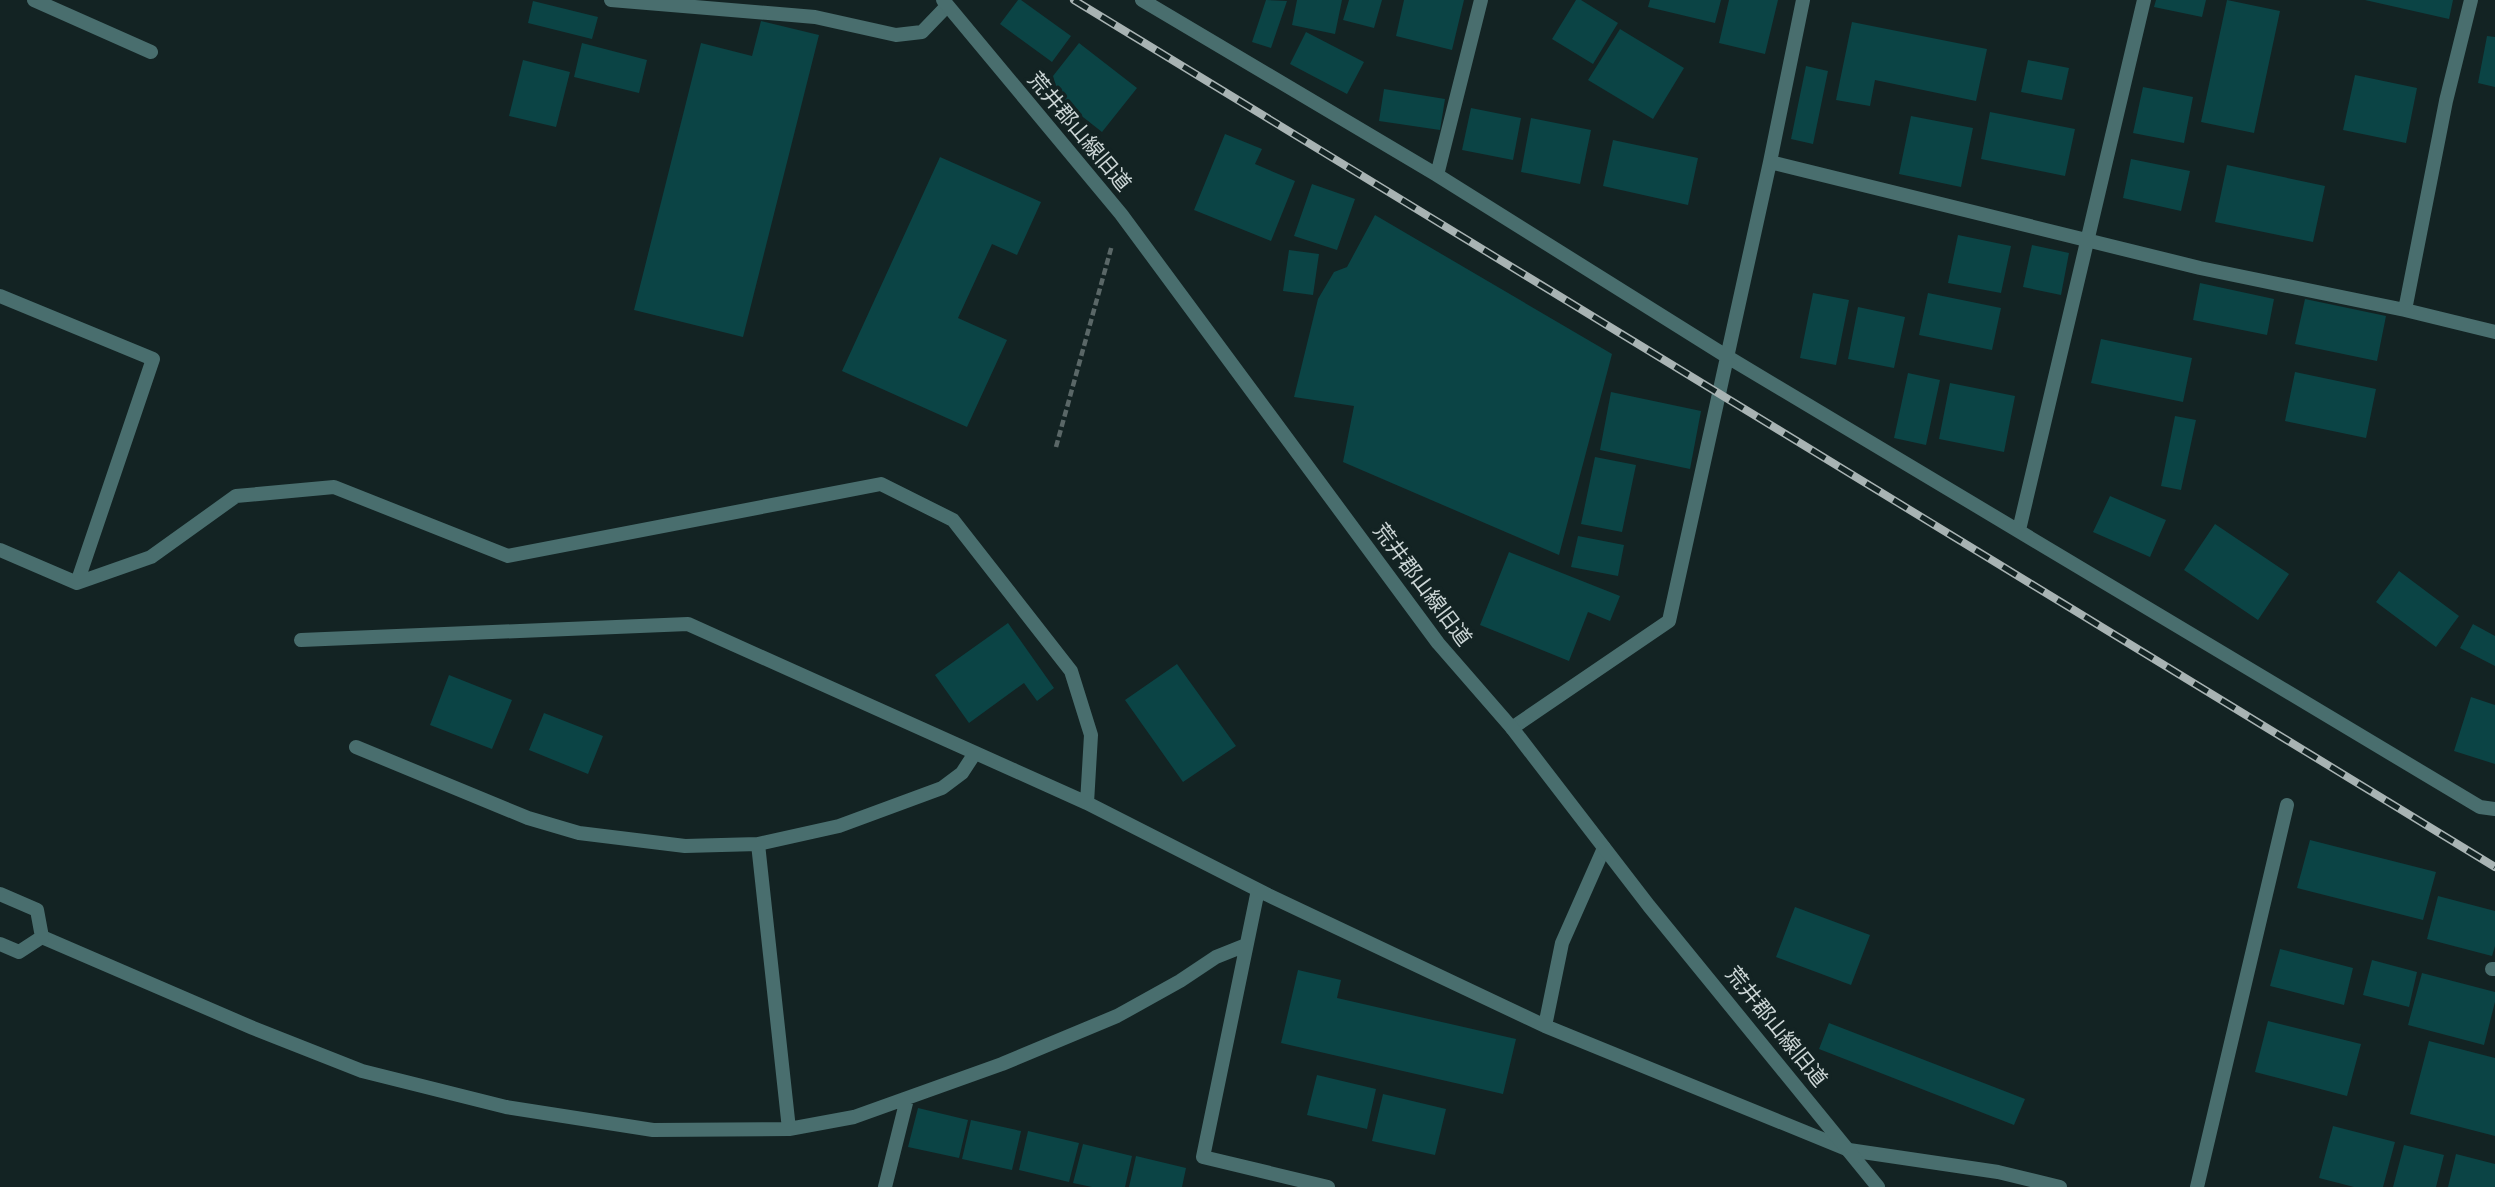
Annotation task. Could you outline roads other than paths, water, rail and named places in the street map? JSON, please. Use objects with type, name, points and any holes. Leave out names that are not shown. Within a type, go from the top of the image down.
[{"type":"street","points":[[34,0],[60,5],[151,52]]},
{"type":"street","points":[[611,0],[815,17],[896,35],[922,32],[945,3]]},
{"type":"street","points":[[1437,175],[1481,0]]},
{"type":"street","points":[[1512,729],[1669,621],[1803,0]]},
{"type":"street","points":[[2019,530],[2144,0]]},
{"type":"street","points":[[2405,310],[2446,101],[2471,0]]},
{"type":"street","points":[[1146,1],[1437,175],[1726,356],[2480,807],[2495,809]]},
{"type":"street","name":"荒井郡山線旧道","points":[[945,3],[1121,214],[1438,643],[1512,729],[1648,906],[1878,1187]]},
{"type":"street","points":[[1770,162],[2200,268],[2405,310],[2495,332]]},
{"type":"street","points":[[0,296],[153,359],[77,583]]},
{"type":"street","points":[[0,550],[77,583],[151,557],[236,496],[334,487],[508,556],[881,484],[953,520],[1071,671],[1091,735],[1087,803]]},
{"type":"street","points":[[301,640],[688,624],[1087,803],[1258,890],[1545,1027],[1849,1150],[1998,1172],[2060,1187]]},
{"type":"street","points":[[356,747],[528,818],[579,833],[685,846],[758,844],[839,826],[942,788],[962,773],[975,753]]},
{"type":"street","points":[[2197,1187],[2287,804]]},
{"type":"street","points":[[758,844],[789,1129]]},
{"type":"street","points":[[1545,1027],[1562,943],[1604,848]]},
{"type":"street","points":[[1258,890],[1203,1157],[1328,1187]]},
{"type":"street","points":[[0,894],[37,910],[42,937]]},
{"type":"street","points":[[42,937],[253,1028],[362,1071],[506,1107],[653,1130],[789,1129],[854,1117],[1002,1064],[1117,1016],[1180,981],[1216,957],[1246,945]]},
{"type":"street","points":[[0,944],[19,952],[42,937]]},
{"type":"street","points":[[885,1187],[907,1099]]},
{"type":"railway","points":[[1074,0],[2495,867]]}]
